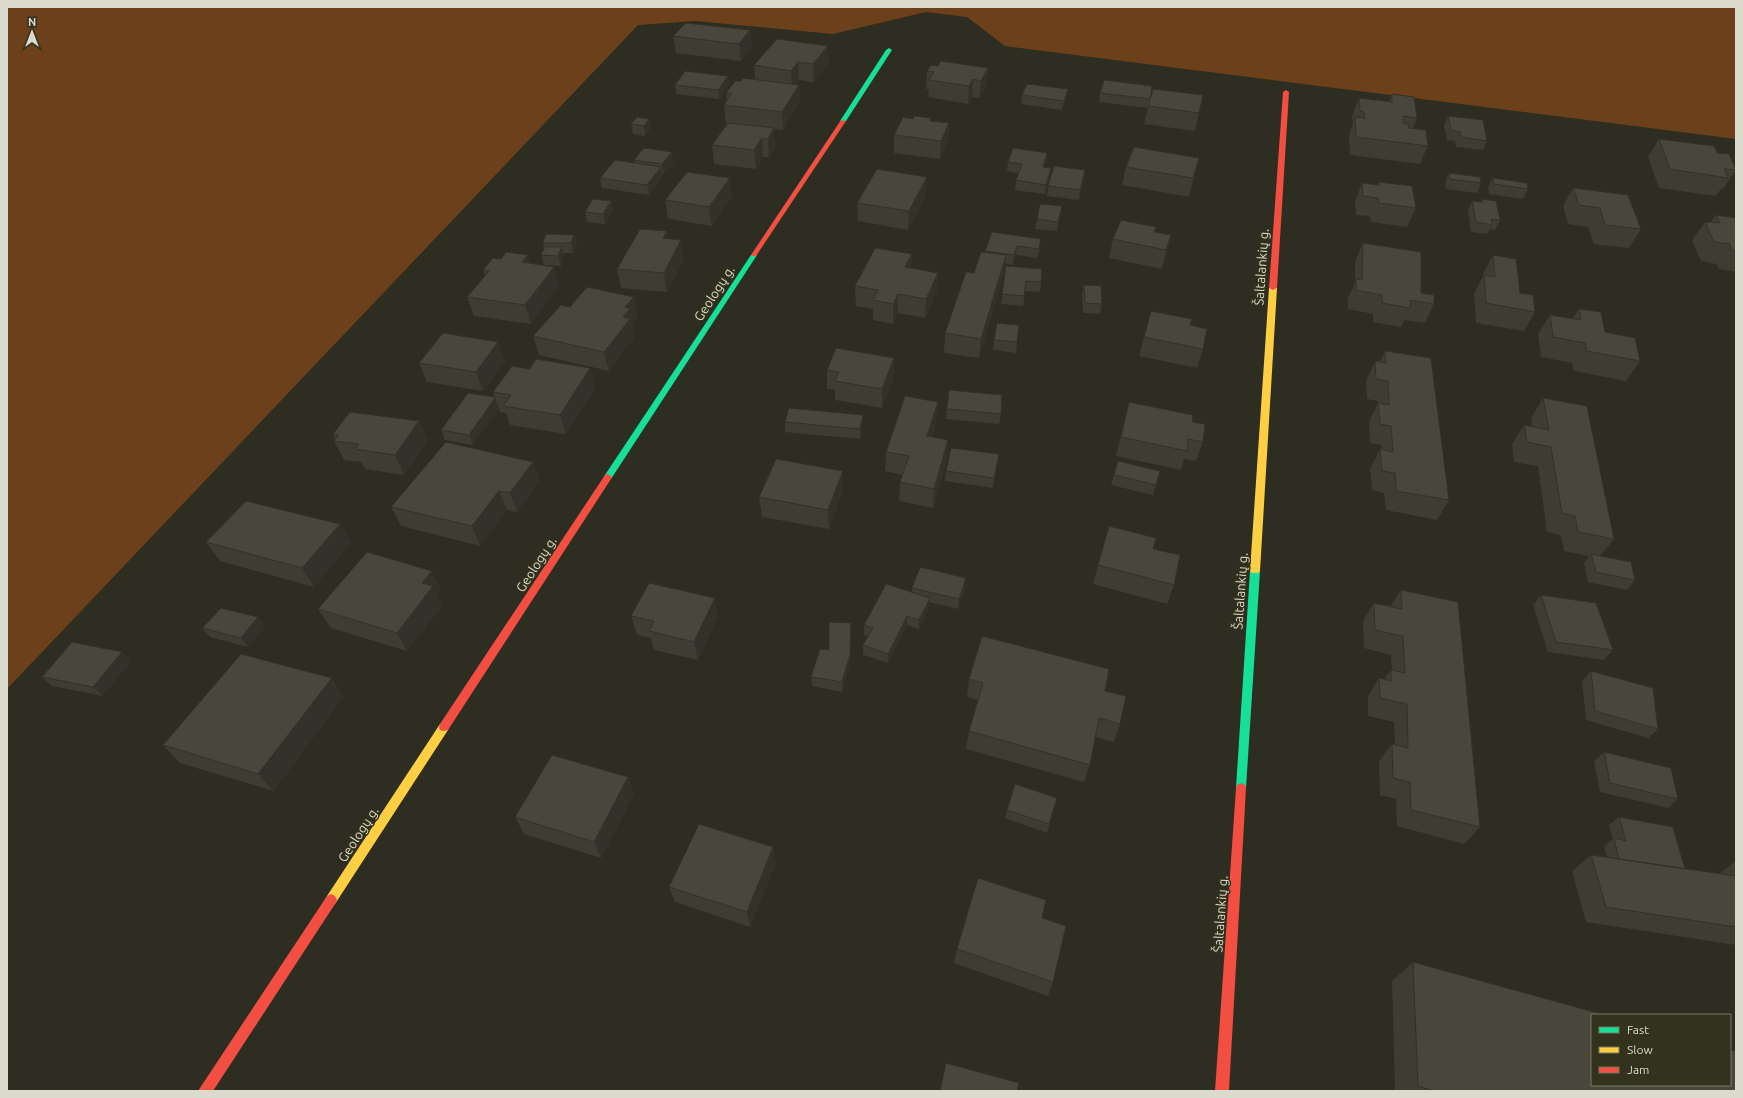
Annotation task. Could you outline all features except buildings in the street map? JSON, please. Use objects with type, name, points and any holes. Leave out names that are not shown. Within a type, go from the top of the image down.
[{"type":"street","name":"Geologų g.","points":[[205,1091],[889,50]]},
{"type":"street","name":"Šaltalankių g.","points":[[1222,1091],[1286,92]]},
{"type":"shaded area","points":[[7,7],[1736,7],[1736,139],[1005,46],[967,17],[926,12],[833,34],[695,21],[638,25],[7,689]]},
{"type":"traffic: fast","points":[[843,121],[889,50]]},
{"type":"traffic: fast","points":[[608,477],[754,255]]},
{"type":"traffic: fast","points":[[1241,788],[1255,571]]},
{"type":"traffic: slow","points":[[1255,571],[1273,288]]},
{"type":"traffic: slow","points":[[331,900],[444,727]]},
{"type":"traffic: jam","points":[[1273,288],[1286,92]]},
{"type":"traffic: jam","points":[[754,255],[843,121]]},
{"type":"traffic: jam","points":[[444,727],[608,477]]},
{"type":"traffic: jam","points":[[1222,1091],[1241,788]]},
{"type":"traffic: jam","points":[[205,1091],[331,900]]}]
